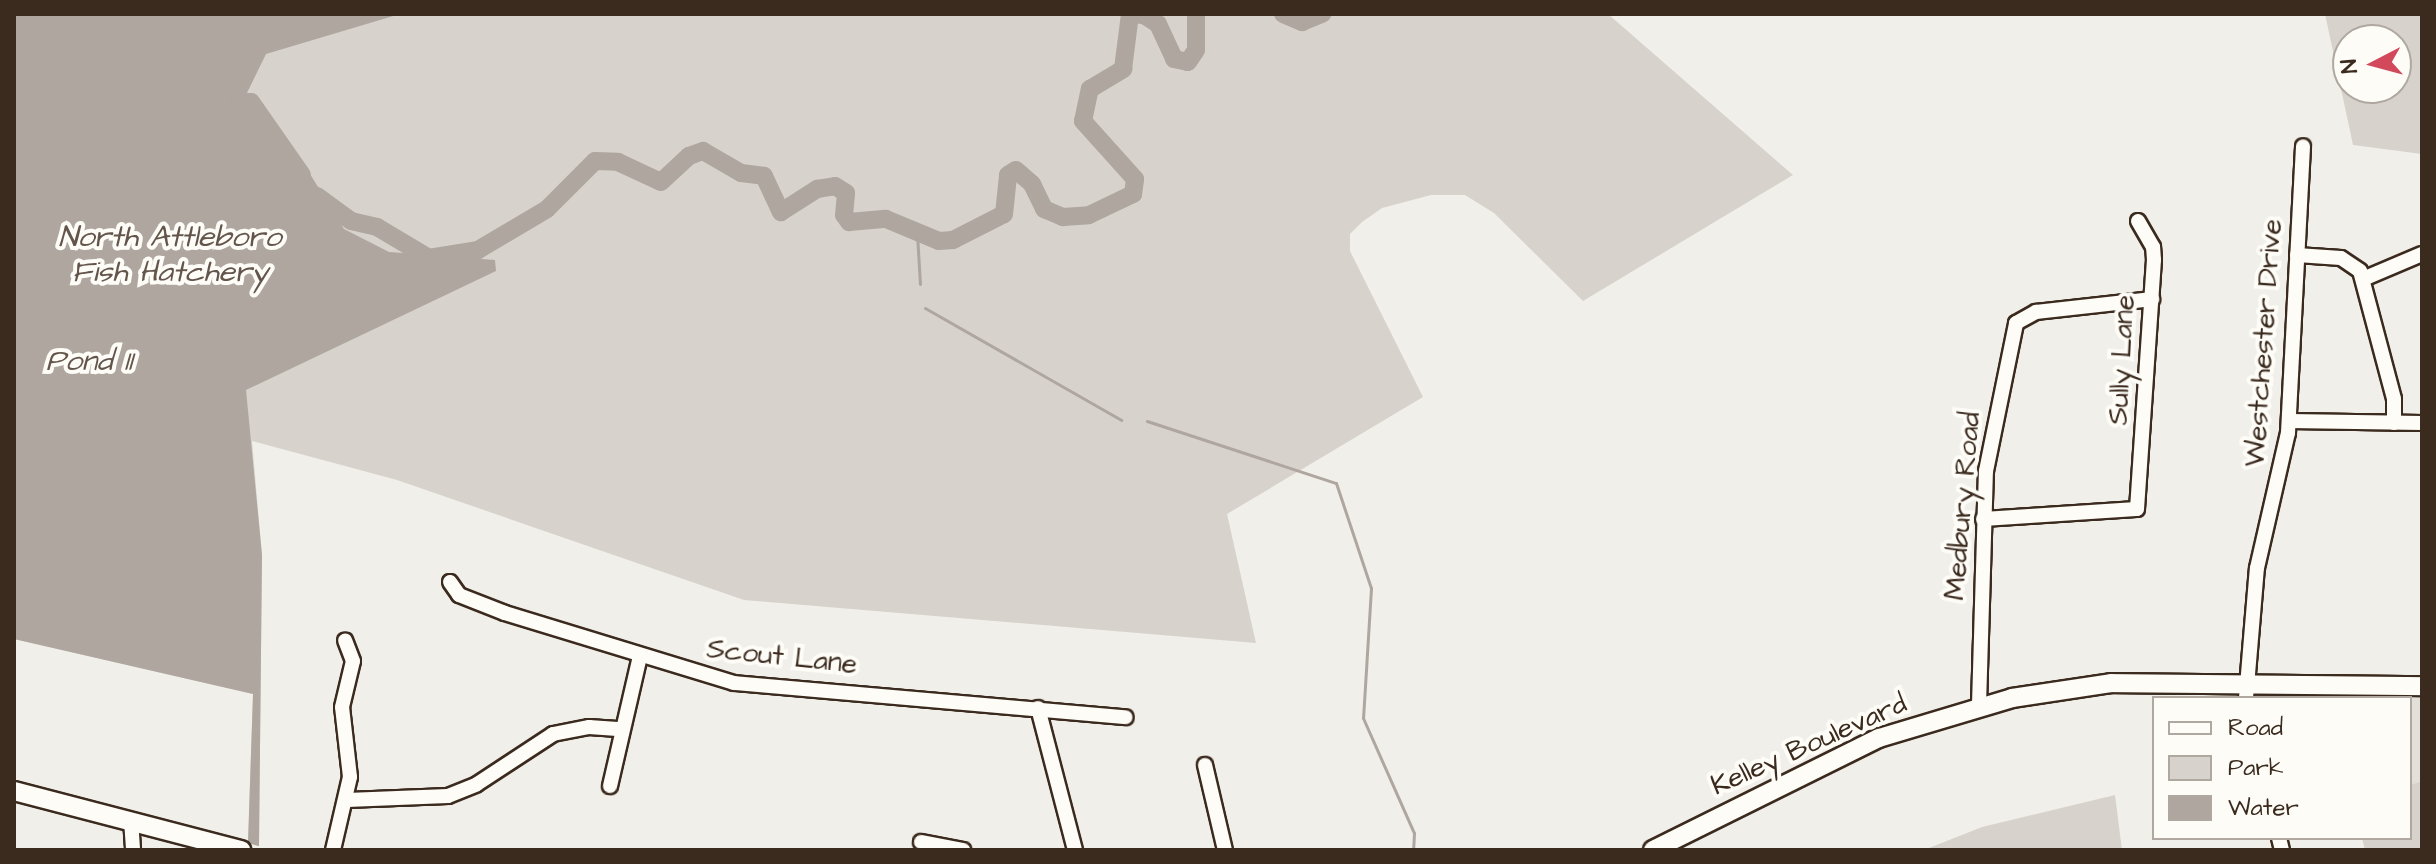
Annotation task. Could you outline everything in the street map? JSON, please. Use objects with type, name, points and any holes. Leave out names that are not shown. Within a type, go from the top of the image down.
[{"type":"main road","name":"Kelley Boulevard","points":[[1653,850],[1879,738],[1979,705],[2111,683],[2246,691],[2422,686]]},
{"type":"main road","points":[[14,791],[241,850]]},
{"type":"street","name":"Westchester Drive","points":[[2246,691],[2257,568],[2281,476],[2289,421],[2303,146]]},
{"type":"street","name":"Sully Lane","points":[[1983,519],[2120,513],[2138,507],[2153,247],[2138,221]]},
{"type":"street","points":[[2363,279],[2422,254]]},
{"type":"street","points":[[2297,255],[2351,261],[2363,279],[2394,399],[2394,423]]},
{"type":"street","name":"Medbury Road","points":[[1979,705],[1983,519],[1994,424],[2015,327],[2023,316],[2152,299]]},
{"type":"street","points":[[2289,421],[2422,423]]},
{"type":"street","name":"Scout Lane","points":[[450,582],[459,595],[640,656],[734,683],[1126,717]]},
{"type":"street","points":[[333,850],[347,800],[342,707],[353,661],[345,640]]},
{"type":"street","points":[[610,786],[640,656]]},
{"type":"street","points":[[1038,708],[1075,850]]},
{"type":"street","points":[[347,800],[448,796],[477,784],[553,734],[589,727],[621,729]]},
{"type":"street","points":[[1205,765],[1225,850]]},
{"type":"street","points":[[131,820],[133,850]]},
{"type":"street","points":[[921,842],[963,850]]},
{"type":"shaded area","points":[[2412,697],[2422,697],[2422,781],[2412,784]]},
{"type":"green space","points":[[14,14],[1608,14],[1793,175],[1583,301],[1494,213],[1465,195],[1431,195],[1382,208],[1362,222],[1350,234],[1350,251],[1423,397],[1227,514],[1256,643],[744,600],[397,480],[252,441],[262,555],[259,846],[248,843],[253,694],[14,639]]},
{"type":"green space","points":[[2325,14],[2422,14],[2422,154],[2353,145],[2344,104],[2412,104],[2412,24],[2332,24],[2332,47]]},
{"type":"green space","points":[[2422,781],[2422,850],[2365,850],[2362,840],[2412,840],[2412,784]]},
{"type":"green space","points":[[2115,795],[2122,850],[1924,850],[1982,827]]},
{"type":"water","name":"North Attleboro Fish Hatchery","points":[[14,14],[400,14],[266,54],[242,103],[254,110],[310,174],[344,229],[389,252],[495,260],[496,271],[246,390],[262,555],[259,846],[248,843],[253,694],[14,639]]},
{"type":"waterway","points":[[317,196],[351,221],[377,227],[429,258],[478,250],[547,209],[595,161],[618,162],[661,182],[689,156],[703,151],[741,173],[764,176],[781,212],[817,189],[835,186],[846,193],[844,215],[849,222],[886,219],[939,241],[953,240],[1004,214],[1008,175],[1016,170],[1032,184],[1044,209],[1063,217],[1089,215],[1133,194],[1135,179],[1083,121],[1090,89],[1123,69],[1130,14],[1144,15],[1158,24],[1174,59],[1188,62],[1196,50],[1196,14]]},
{"type":"waterway","points":[[1283,14],[1302,22],[1322,14]]},
{"type":"waterway","points":[[232,122],[239,102],[251,102],[302,175]]},
{"type":"waterway","points":[[917,234],[920,284]]},
{"type":"waterway","points":[[925,308],[1121,420]]},
{"type":"waterway","points":[[1147,421],[1336,483],[1371,588],[1363,718],[1414,833],[1413,850]]},
{"type":"water label","name":"Pond 11","points":[[89,361]]}]
